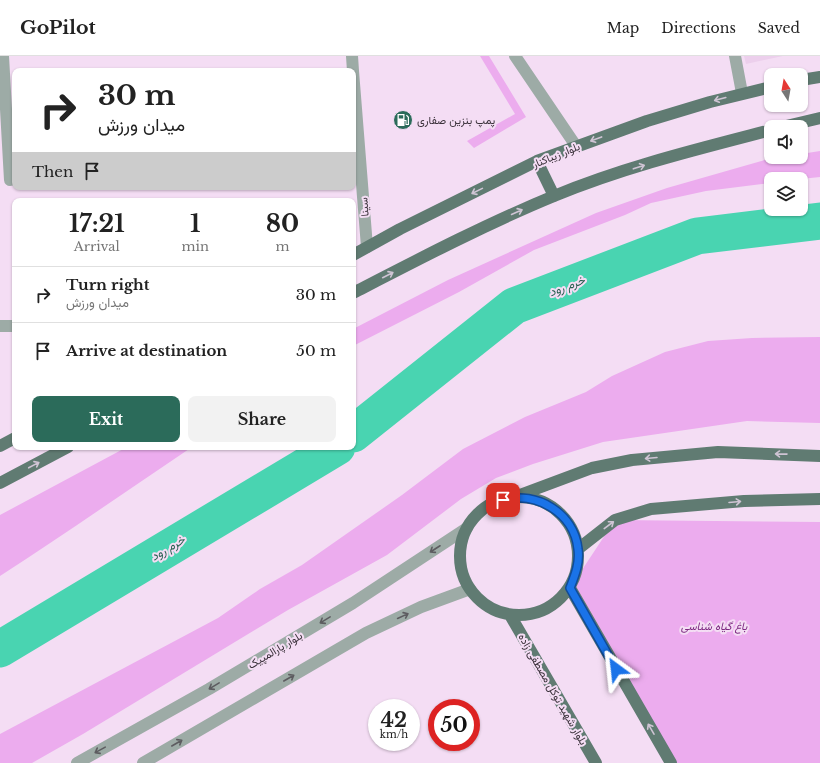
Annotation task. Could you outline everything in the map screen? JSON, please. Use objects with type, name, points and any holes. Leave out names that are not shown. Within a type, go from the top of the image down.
[{"type":"main road","points":[[808,79],[820,77]]},
{"type":"main road","name":"بلوار زیباکنار","points":[[356,253],[400,229],[537,161],[647,121],[764,88]]},
{"type":"main road","points":[[808,121],[820,118]]},
{"type":"main road","points":[[356,291],[421,258],[554,196],[667,157],[764,132]]},
{"type":"main road","points":[[537,161],[554,196]]},
{"type":"main road","points":[[0,446],[12,440]]},
{"type":"main road","points":[[0,482],[62,450]]},
{"type":"main road","points":[[512,498],[531,498],[548,505],[563,516],[574,532],[578,550],[577,569],[570,588],[558,601],[544,610],[527,615],[510,615],[492,609],[476,597],[466,582],[460,564],[461,546],[467,528],[479,513],[494,503],[512,498],[592,468],[632,460],[718,452],[820,456]]},
{"type":"main road","points":[[578,550],[615,520],[651,509],[744,501],[820,499]]},
{"type":"main road","points":[[570,588],[671,763]]},
{"type":"main road","name":"بلوار شهید توکل مصطفی زاده","points":[[510,615],[596,763]]},
{"type":"street","points":[[3,56],[8,180]]},
{"type":"street","name":"سینا","points":[[352,56],[353,68]]},
{"type":"street","points":[[515,56],[576,146]]},
{"type":"street","points":[[735,56],[742,93]]},
{"type":"street","name":"سینا","points":[[356,135],[367,247]]},
{"type":"street","points":[[0,326],[12,326]]},
{"type":"street","name":"بلوار پارالمپیک","points":[[77,763],[209,689],[353,603],[467,528]]},
{"type":"street","points":[[143,763],[366,633],[427,605],[470,589]]},
{"type":"shaded area","points":[[744,56],[783,56],[746,64]]},
{"type":"green space","points":[[480,56],[489,56],[526,117],[474,148],[467,141],[515,114]]},
{"type":"green space","points":[[820,151],[820,177],[808,178],[808,172],[764,172],[764,184],[706,191],[651,203],[625,215],[534,250],[459,292],[356,344],[356,327],[448,280],[596,213],[667,188],[764,160],[764,164],[808,164],[808,153]]},
{"type":"green space","points":[[820,337],[820,423],[747,421],[603,442],[533,464],[496,478],[461,499],[387,555],[288,610],[83,734],[32,763],[0,763],[0,734],[218,618],[260,589],[302,565],[402,495],[463,449],[525,417],[586,392],[612,376],[665,352],[708,341],[752,338]]},
{"type":"green space","points":[[121,450],[188,450],[0,576],[0,515]]},
{"type":"green space","name":"باغ گیاه شناسی","points":[[615,520],[820,522],[820,763],[671,763],[570,588]]},
{"type":"waterway","name":"خرم رود","points":[[356,432],[514,306],[697,236],[820,221]]},
{"type":"waterway","name":"خرم رود","points":[[0,649],[332,450]]},
{"type":"place","name":"پمپ بنزین صفاری","points":[[403,120]]},
{"type":"route","points":[[503,500],[512,498],[531,498],[548,505],[563,516],[574,532],[578,550],[577,569],[570,588],[616,669]]}]
